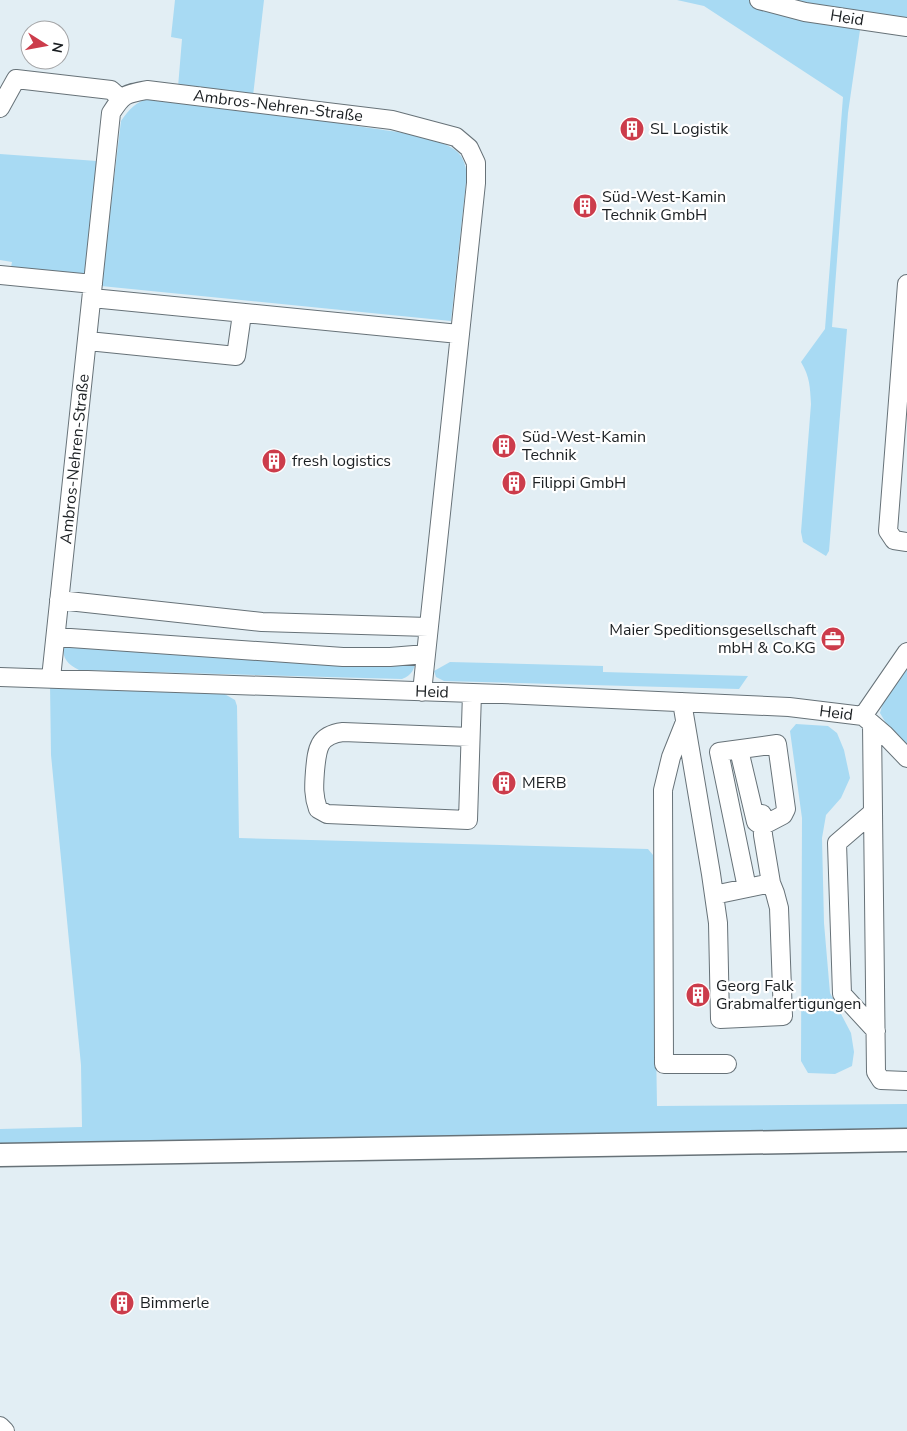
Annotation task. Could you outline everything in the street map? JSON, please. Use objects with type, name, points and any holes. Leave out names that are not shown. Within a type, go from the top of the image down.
[{"type":"main road","points":[[0,1155],[907,1140]]},
{"type":"street","name":"Heid","points":[[758,0],[813,13],[907,27]]},
{"type":"street","points":[[1,106],[16,80],[111,90],[120,98]]},
{"type":"street","name":"Ambros-Nehren-Straße","points":[[51,678],[111,114],[120,98],[130,93],[147,90],[392,120],[456,137],[469,148],[476,163],[476,182],[422,692]]},
{"type":"street","points":[[0,275],[242,314],[459,334]]},
{"type":"street","points":[[907,284],[888,531],[894,540],[907,542]]},
{"type":"street","points":[[88,341],[236,356],[242,314]]},
{"type":"street","points":[[59,600],[262,622],[428,626]]},
{"type":"street","points":[[56,637],[342,657],[390,657],[426,654]]},
{"type":"street","name":"Heid","points":[[867,720],[907,652]]},
{"type":"street","name":"Heid","points":[[0,676],[472,693],[789,707],[867,720],[907,758]]},
{"type":"street","points":[[470,737],[332,733],[317,749],[313,796],[318,809],[327,814],[468,820],[472,693]]},
{"type":"street","points":[[682,702],[718,923],[720,1019],[783,1016],[779,908],[771,883],[761,807],[745,749]]},
{"type":"street","points":[[867,720],[873,812],[876,1072],[881,1080],[907,1081]]},
{"type":"street","points":[[686,722],[671,756],[663,790],[664,1064],[727,1064]]},
{"type":"street","points":[[747,888],[719,752],[777,744],[786,808],[782,815],[762,826]]},
{"type":"street","points":[[873,812],[837,843],[842,994],[876,1031]]},
{"type":"street","points":[[714,895],[771,883]]},
{"type":"street","points":[[0,1426],[6,1431]]},
{"type":"shaded area","points":[[175,0],[264,0],[253,96],[178,87],[182,39],[171,37]]},
{"type":"shaded area","points":[[677,0],[907,0],[907,24],[823,22],[860,30],[848,113],[832,327],[847,329],[829,551],[826,556],[803,542],[801,532],[811,404],[808,377],[801,362],[825,329],[843,97],[704,6]]},
{"type":"shaded area","points":[[150,98],[398,132],[435,141],[458,152],[467,173],[451,321],[101,286],[121,121],[133,106]]},
{"type":"shaded area","points":[[0,154],[97,161],[87,274],[10,272],[12,262],[0,260]]},
{"type":"shaded area","points":[[63,643],[416,660],[412,672],[402,679],[79,670],[66,660],[63,652]]},
{"type":"shaded area","points":[[450,662],[603,666],[603,672],[748,676],[739,689],[444,681],[436,677],[434,671]]},
{"type":"shaded area","points":[[907,662],[907,745],[887,725],[880,713],[888,692]]},
{"type":"shaded area","points":[[50,684],[221,692],[235,700],[237,706],[239,838],[648,849],[653,855],[657,1106],[907,1104],[907,1132],[0,1146],[0,1129],[82,1127],[81,1065],[51,755]]},
{"type":"shaded area","points":[[796,724],[828,726],[837,733],[844,750],[850,778],[841,798],[826,815],[822,838],[824,923],[830,993],[851,1033],[854,1052],[852,1066],[835,1074],[808,1073],[801,1061],[802,818],[790,731]]},
{"type":"place","name":"SL Logistik","points":[[632,129]]},
{"type":"place","name":"Süd-West-Kamin Technik GmbH","points":[[585,206]]},
{"type":"place","name":"Süd-West-Kamin Technik","points":[[504,446]]},
{"type":"place","name":"fresh logistics","points":[[274,461]]},
{"type":"place","name":"Filippi GmbH","points":[[514,483]]},
{"type":"place","name":"Maier Speditionsgesellschaft mbH & Co.KG","points":[[833,639]]},
{"type":"place","name":"MERB","points":[[504,783]]},
{"type":"place","name":"Georg Falk Grabmalfertigungen","points":[[698,995]]},
{"type":"place","name":"Bimmerle","points":[[122,1303]]}]
